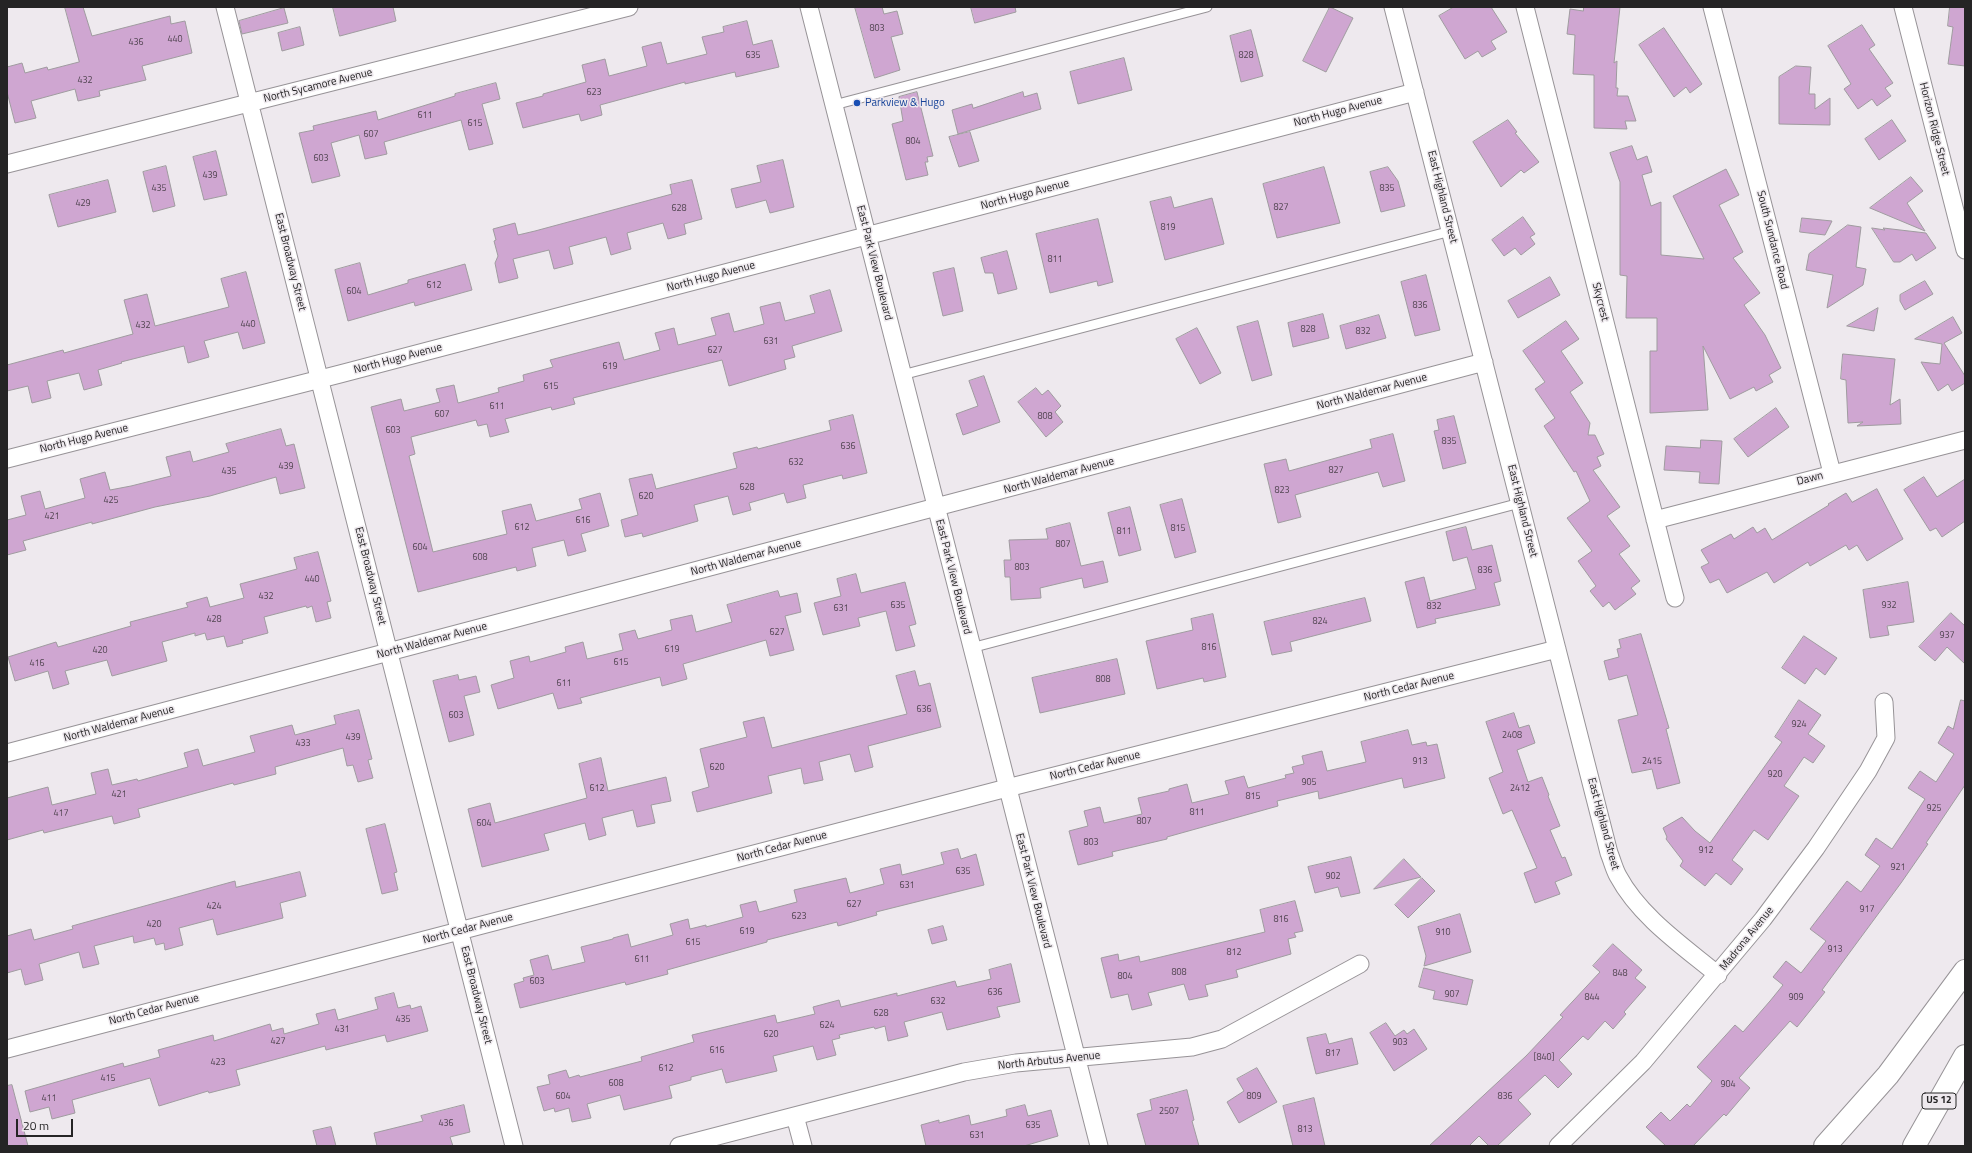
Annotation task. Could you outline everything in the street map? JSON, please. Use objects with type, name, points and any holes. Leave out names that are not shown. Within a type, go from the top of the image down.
[{"type":"highway","points":[[1825,1146],[1888,1075],[1965,971]]},
{"type":"highway","name":"US 12","points":[[1914,1146],[1965,1056]]},
{"type":"street","name":"East Broadway Street","points":[[225,7],[514,1146]]},
{"type":"street","name":"North Sycamore Avenue","points":[[7,164],[629,7]]},
{"type":"street","name":"East Park View Boulevard","points":[[809,7],[1099,1146]]},
{"type":"street","name":"East Highland Street","points":[[1393,7],[1609,853],[1617,875],[1631,898],[1653,920],[1718,975]]},
{"type":"street","name":"Skycrest","points":[[1525,7],[1675,598]]},
{"type":"street","name":"South Sundance Road","points":[[1712,7],[1832,473]]},
{"type":"street","name":"Horizon Ridge Street","points":[[1903,7],[1965,250]]},
{"type":"street","name":"North Hugo Avenue","points":[[7,459],[320,379],[1415,92]]},
{"type":"street","name":"North Waldemar Avenue","points":[[7,753],[1484,362]]},
{"type":"street","name":"Dawn","points":[[1655,520],[1832,473],[1965,440]]},
{"type":"street","name":"North Cedar Avenue","points":[[7,1049],[1007,788],[1557,649]]},
{"type":"street","name":"Madrona Avenue","points":[[1558,1146],[1643,1062],[1764,919],[1868,771],[1886,738],[1884,702]]},
{"type":"street","name":"North Arbutus Avenue","points":[[679,1146],[964,1072],[1016,1063],[1192,1047],[1222,1039],[1360,964]]},
{"type":"street","points":[[796,1116],[803,1146]]},
{"type":"lane","points":[[834,105],[1206,7]]},
{"type":"lane","points":[[902,375],[1451,231]]},
{"type":"lane","points":[[971,648],[1520,503]]},
{"type":"building","points":[[65,7],[83,7],[92,36],[170,16],[171,24],[185,21],[192,53],[142,66],[146,80],[99,91],[100,96],[78,101],[75,89],[31,101],[36,118],[15,123],[7,92],[7,67],[22,63],[25,73],[47,67],[48,70],[79,62]]},
{"type":"building","points":[[333,7],[393,7],[396,21],[340,36]]},
{"type":"building","points":[[855,7],[882,7],[884,14],[897,11],[903,34],[891,37],[900,70],[875,78]]},
{"type":"building","points":[[971,7],[1015,7],[1016,12],[975,23]]},
{"type":"building","points":[[1330,7],[1353,18],[1326,72],[1303,61]]},
{"type":"building","points":[[1454,7],[1491,7],[1507,32],[1491,41],[1496,49],[1482,57],[1478,51],[1465,59],[1439,16]]},
{"type":"building","points":[[1584,7],[1620,7],[1614,63],[1617,61],[1617,96],[1628,96],[1636,121],[1625,121],[1627,129],[1594,128],[1594,75],[1573,74],[1575,35],[1567,34],[1570,9],[1583,11]]},
{"type":"building","points":[[1950,7],[1965,7],[1965,66],[1948,64],[1953,27],[1948,26]]},
{"type":"building","points":[[284,8],[288,23],[242,34],[239,21]]},
{"type":"building","points":[[747,21],[753,45],[772,40],[779,67],[736,77],[735,72],[685,84],[685,82],[600,105],[602,115],[581,121],[579,114],[523,128],[516,103],[586,82],[582,65],[605,59],[609,76],[647,66],[642,47],[661,42],[667,64],[707,54],[702,37],[724,32],[723,27]]},
{"type":"building","points":[[1862,25],[1875,45],[1869,49],[1893,83],[1885,88],[1891,96],[1877,106],[1872,99],[1858,109],[1844,89],[1851,84],[1828,46]]},
{"type":"building","points":[[300,27],[304,45],[282,51],[278,33]]},
{"type":"building","points":[[1664,28],[1702,84],[1690,93],[1686,87],[1674,97],[1639,45]]},
{"type":"building","points":[[1251,30],[1263,76],[1241,82],[1230,36]]},
{"type":"building","points":[[1124,58],[1132,90],[1078,104],[1070,72]]},
{"type":"building","points":[[1796,66],[1811,67],[1809,94],[1815,94],[1815,109],[1830,98],[1830,125],[1779,124],[1779,77]]},
{"type":"building","points":[[496,83],[500,99],[482,104],[493,144],[469,150],[461,120],[384,142],[387,154],[365,159],[359,135],[331,143],[340,176],[312,183],[299,133],[314,130],[313,126],[376,111],[378,120],[455,96],[455,94]]},
{"type":"building","points":[[917,92],[933,156],[927,157],[928,162],[925,162],[928,175],[906,180],[892,124],[903,121],[899,97]]},
{"type":"building","points":[[1023,92],[1024,97],[1037,93],[1041,109],[958,134],[952,110],[972,104],[973,108]]},
{"type":"building","points":[[1508,120],[1517,132],[1515,133],[1539,162],[1524,173],[1521,170],[1501,187],[1473,142]]},
{"type":"building","points":[[1892,120],[1906,141],[1879,160],[1865,139]]},
{"type":"building","points":[[970,132],[979,161],[959,167],[949,137]]},
{"type":"building","points":[[1632,146],[1637,160],[1647,156],[1652,172],[1642,175],[1651,206],[1661,202],[1661,255],[1704,259],[1673,196],[1726,169],[1739,195],[1719,205],[1743,252],[1733,258],[1760,293],[1744,305],[1765,335],[1781,368],[1769,375],[1773,382],[1756,391],[1754,387],[1730,399],[1703,346],[1708,410],[1650,413],[1650,351],[1657,351],[1657,318],[1626,318],[1627,276],[1620,275],[1620,182],[1610,153]]},
{"type":"building","points":[[216,151],[227,195],[204,200],[193,157]]},
{"type":"building","points":[[783,160],[794,207],[770,213],[766,200],[736,208],[731,189],[761,182],[757,166]]},
{"type":"building","points":[[166,166],[175,206],[153,212],[143,172]]},
{"type":"building","points":[[1324,167],[1340,223],[1277,238],[1263,184]]},
{"type":"building","points":[[1388,167],[1398,181],[1405,206],[1381,212],[1370,172]]},
{"type":"building","points":[[1911,177],[1923,191],[1907,203],[1925,231],[1870,208]]},
{"type":"building","points":[[108,180],[116,212],[58,227],[49,195]]},
{"type":"building","points":[[692,180],[702,219],[684,224],[686,234],[668,239],[663,223],[627,233],[631,249],[611,255],[606,237],[569,247],[573,264],[554,269],[549,250],[513,259],[518,278],[499,283],[495,263],[498,256],[494,241],[496,240],[493,229],[515,223],[518,235],[535,231],[672,194],[670,185]]},
{"type":"building","points":[[1171,197],[1174,208],[1212,198],[1224,244],[1165,260],[1150,202]]},
{"type":"building","points":[[1523,217],[1535,234],[1530,237],[1535,244],[1521,255],[1515,248],[1504,256],[1492,240]]},
{"type":"building","points":[[1802,218],[1832,221],[1825,235],[1800,232]]},
{"type":"building","points":[[1098,219],[1113,282],[1098,286],[1097,281],[1050,293],[1036,234]]},
{"type":"building","points":[[1848,225],[1861,227],[1856,267],[1866,269],[1863,285],[1827,308],[1833,275],[1806,270],[1809,254]]},
{"type":"building","points":[[1872,228],[1926,233],[1936,248],[1916,261],[1912,254],[1900,262],[1894,262]]},
{"type":"building","points":[[1007,251],[1017,289],[998,294],[993,273],[985,273],[981,258]]},
{"type":"building","points":[[360,263],[368,295],[408,283],[408,280],[465,264],[472,290],[415,306],[414,302],[348,321],[335,270]]},
{"type":"building","points":[[954,268],[963,311],[943,316],[933,273]]},
{"type":"building","points":[[246,272],[265,343],[243,349],[238,332],[204,341],[209,357],[188,363],[184,346],[121,362],[122,363],[98,370],[102,385],[84,390],[79,373],[47,381],[51,398],[32,403],[28,386],[7,391],[7,365],[63,350],[64,353],[133,334],[124,300],[147,294],[155,326],[229,307],[221,279]]},
{"type":"building","points":[[1426,275],[1440,330],[1415,336],[1401,282]]},
{"type":"building","points":[[1550,277],[1560,295],[1518,318],[1508,301]]},
{"type":"building","points":[[1925,281],[1933,294],[1905,310],[1900,301],[1900,295]]},
{"type":"building","points":[[830,290],[842,331],[792,346],[795,357],[784,360],[786,369],[729,386],[722,360],[573,398],[575,404],[552,410],[551,407],[505,419],[509,432],[490,437],[487,424],[478,426],[476,420],[411,437],[415,454],[409,456],[433,552],[507,534],[502,511],[531,504],[536,521],[582,509],[579,499],[600,493],[609,526],[581,534],[586,551],[568,556],[564,540],[532,548],[536,566],[517,571],[516,567],[418,592],[371,407],[401,399],[404,411],[440,402],[436,389],[454,385],[458,403],[499,392],[498,388],[524,381],[523,375],[553,367],[550,360],[619,342],[624,360],[660,350],[655,333],[674,328],[678,345],[716,335],[711,318],[729,313],[734,332],[764,324],[760,307],[780,302],[785,321],[815,313],[810,296]]},
{"type":"building","points":[[1878,308],[1874,331],[1847,326]]},
{"type":"building","points":[[1323,314],[1329,338],[1293,347],[1288,323]]},
{"type":"building","points":[[1379,315],[1386,338],[1346,349],[1340,326]]},
{"type":"building","points":[[1953,317],[1962,333],[1944,343],[1965,376],[1965,383],[1952,391],[1948,384],[1938,391],[1921,362],[1940,364],[1942,344],[1915,339]]},
{"type":"building","points":[[1258,321],[1272,375],[1252,381],[1237,327]]},
{"type":"building","points":[[1566,321],[1579,339],[1561,351],[1583,383],[1570,392],[1590,423],[1588,435],[1595,435],[1604,454],[1597,457],[1601,466],[1593,470],[1620,507],[1607,516],[1630,546],[1619,554],[1640,581],[1631,588],[1636,594],[1615,610],[1609,602],[1603,607],[1590,591],[1596,586],[1578,561],[1592,551],[1567,518],[1590,501],[1576,471],[1574,472],[1544,426],[1555,418],[1535,389],[1545,382],[1523,351]]},
{"type":"building","points":[[1197,328],[1221,373],[1200,384],[1176,339]]},
{"type":"building","points":[[1843,354],[1895,359],[1890,405],[1900,399],[1901,424],[1857,426],[1863,422],[1848,423],[1846,380],[1841,379]]},
{"type":"building","points":[[984,376],[1000,422],[963,435],[956,414],[978,406],[969,381]]},
{"type":"building","points":[[1036,388],[1042,395],[1048,390],[1061,406],[1055,412],[1063,422],[1046,437],[1018,402]]},
{"type":"building","points":[[1776,408],[1789,427],[1748,457],[1734,439]]},
{"type":"building","points":[[853,415],[867,473],[843,479],[842,475],[803,485],[806,498],[787,503],[784,493],[749,503],[751,510],[733,515],[728,496],[694,505],[698,521],[643,537],[642,533],[625,537],[621,520],[638,515],[629,479],[652,474],[656,489],[737,468],[733,453],[757,447],[758,449],[831,430],[829,421]]},
{"type":"building","points":[[1454,416],[1466,463],[1443,469],[1434,431],[1439,430],[1437,420]]},
{"type":"building","points":[[281,429],[286,446],[294,444],[305,488],[280,494],[276,477],[210,496],[155,507],[92,524],[92,522],[23,541],[26,550],[7,555],[7,520],[26,515],[21,496],[40,491],[45,509],[85,498],[80,479],[105,472],[110,490],[131,486],[171,476],[166,457],[190,451],[193,462],[229,452],[226,444]]},
{"type":"building","points":[[1393,434],[1405,481],[1383,487],[1378,472],[1295,495],[1301,517],[1278,523],[1264,464],[1286,459],[1289,471],[1372,448],[1370,440]]},
{"type":"building","points":[[1701,440],[1722,441],[1719,484],[1699,483],[1700,472],[1664,470],[1666,446],[1700,448]]},
{"type":"building","points":[[1924,477],[1937,497],[1965,479],[1965,521],[1942,537],[1936,528],[1930,531],[1904,490]]},
{"type":"building","points":[[1877,489],[1903,539],[1867,561],[1857,545],[1849,550],[1846,545],[1810,566],[1808,562],[1774,583],[1767,572],[1727,593],[1719,579],[1710,583],[1701,567],[1709,563],[1701,550],[1731,534],[1734,539],[1753,527],[1757,533],[1765,528],[1772,540],[1846,493],[1852,502]]},
{"type":"building","points":[[1182,499],[1196,552],[1175,558],[1160,505]]},
{"type":"building","points":[[1130,507],[1141,550],[1119,556],[1108,513]]},
{"type":"building","points":[[1070,523],[1081,566],[1103,561],[1108,582],[1084,588],[1082,578],[1040,588],[1041,598],[1011,600],[1010,577],[1005,577],[1004,560],[1011,560],[1009,540],[1048,539],[1046,529]]},
{"type":"building","points":[[1466,527],[1472,550],[1492,545],[1501,581],[1494,583],[1500,605],[1435,619],[1436,623],[1417,628],[1405,582],[1424,577],[1430,601],[1476,589],[1467,557],[1453,561],[1446,532]]},
{"type":"building","points":[[318,552],[331,601],[327,602],[331,618],[316,622],[312,606],[307,608],[306,606],[264,617],[268,633],[242,640],[243,643],[227,647],[224,636],[207,640],[205,633],[195,636],[195,633],[162,642],[167,661],[112,676],[107,660],[65,671],[69,684],[53,689],[48,671],[15,681],[8,657],[56,642],[58,647],[131,626],[130,622],[188,607],[186,603],[207,597],[210,607],[244,598],[240,584],[297,569],[294,558]]},
{"type":"building","points":[[856,574],[861,593],[905,582],[916,624],[909,626],[915,646],[896,651],[886,611],[858,618],[860,626],[823,635],[814,603],[841,596],[837,579]]},
{"type":"building","points":[[1908,582],[1914,622],[1887,626],[1889,635],[1870,638],[1863,590]]},
{"type":"building","points":[[778,591],[780,597],[797,593],[801,612],[785,616],[794,650],[770,656],[766,640],[683,664],[687,679],[662,686],[660,677],[580,698],[582,703],[558,709],[553,693],[498,709],[491,685],[514,678],[510,661],[529,656],[530,662],[566,652],[565,647],[583,642],[587,659],[623,650],[619,634],[635,630],[638,639],[672,630],[670,620],[692,615],[696,632],[732,622],[727,605]]},
{"type":"building","points":[[1365,598],[1371,621],[1290,642],[1292,651],[1272,655],[1264,622]]},
{"type":"building","points":[[1951,613],[1965,626],[1965,664],[1947,647],[1935,661],[1919,647]]},
{"type":"building","points":[[1213,614],[1226,677],[1204,682],[1203,678],[1157,689],[1146,641],[1193,630],[1191,619]]},
{"type":"building","points":[[1641,634],[1669,728],[1666,729],[1680,783],[1657,789],[1652,769],[1632,773],[1618,720],[1638,715],[1627,675],[1609,680],[1604,661],[1619,657],[1617,649],[1621,648],[1619,640]]},
{"type":"building","points":[[1804,636],[1837,658],[1825,675],[1816,668],[1805,684],[1782,668]]},
{"type":"building","points":[[1117,659],[1125,694],[1040,713],[1032,678]]},
{"type":"building","points":[[915,671],[919,686],[930,683],[941,727],[868,746],[873,767],[855,772],[850,754],[819,762],[823,780],[804,784],[801,768],[768,776],[772,793],[697,812],[692,792],[709,787],[700,749],[747,737],[743,722],[764,717],[772,748],[907,714],[896,676]]},
{"type":"building","points":[[458,675],[459,680],[476,676],[480,692],[464,696],[474,735],[449,742],[433,681]]},
{"type":"building","points":[[1799,700],[1821,715],[1808,734],[1825,746],[1813,763],[1804,757],[1784,786],[1799,796],[1768,840],[1754,830],[1732,860],[1743,869],[1731,885],[1716,873],[1705,886],[1680,866],[1683,861],[1666,839],[1667,837],[1663,828],[1682,817],[1695,831],[1710,843],[1782,742],[1775,737]]},
{"type":"building","points":[[1961,700],[1965,701],[1965,785],[1926,843],[1928,844],[1822,990],[1825,992],[1797,1027],[1790,1021],[1739,1078],[1750,1088],[1726,1116],[1724,1114],[1693,1146],[1666,1146],[1646,1127],[1661,1112],[1670,1121],[1687,1104],[1690,1107],[1712,1081],[1697,1067],[1735,1025],[1743,1032],[1770,1001],[1783,985],[1773,977],[1786,961],[1801,973],[1826,941],[1810,929],[1847,881],[1861,892],[1880,866],[1865,855],[1876,838],[1892,849],[1925,799],[1908,788],[1920,771],[1936,782],[1954,754],[1938,743],[1948,726],[1953,729]]},
{"type":"building","points":[[359,710],[372,759],[368,760],[373,778],[358,782],[353,765],[347,766],[343,748],[275,767],[276,774],[234,785],[233,783],[138,809],[140,817],[114,824],[112,816],[44,833],[43,830],[7,840],[7,798],[48,787],[52,805],[96,794],[91,773],[108,769],[112,785],[137,779],[138,781],[188,767],[184,753],[198,749],[203,766],[255,752],[250,736],[292,725],[295,735],[336,724],[334,716]]},
{"type":"building","points":[[1514,713],[1519,728],[1529,725],[1535,743],[1517,750],[1528,782],[1542,777],[1560,826],[1550,830],[1562,858],[1565,857],[1572,875],[1555,882],[1560,894],[1535,903],[1524,873],[1537,868],[1512,810],[1503,814],[1489,778],[1503,772],[1486,722]]},
{"type":"building","points":[[1408,730],[1412,745],[1426,742],[1427,746],[1437,744],[1445,778],[1404,788],[1402,778],[1319,799],[1318,791],[1277,801],[1278,806],[1167,837],[1167,839],[1112,852],[1113,856],[1078,865],[1069,831],[1088,826],[1084,811],[1100,807],[1104,823],[1142,814],[1138,798],[1169,791],[1169,789],[1187,784],[1192,803],[1229,794],[1225,781],[1244,776],[1248,788],[1286,778],[1285,775],[1294,773],[1292,767],[1304,764],[1302,756],[1322,751],[1327,771],[1366,762],[1361,742]]},
{"type":"building","points":[[601,758],[608,791],[666,777],[671,801],[651,805],[655,823],[637,827],[633,810],[602,818],[606,835],[589,840],[585,823],[544,834],[549,850],[482,867],[468,809],[490,803],[495,823],[587,798],[579,764]]},
{"type":"building","points":[[385,824],[397,872],[394,873],[398,890],[382,894],[366,829]]},
{"type":"building","points":[[958,849],[961,859],[976,854],[984,885],[876,912],[877,915],[838,926],[837,922],[767,940],[767,942],[667,970],[668,974],[626,985],[625,982],[520,1008],[514,984],[524,981],[523,978],[534,975],[530,960],[548,955],[552,970],[585,962],[581,947],[628,934],[631,947],[673,935],[670,924],[688,919],[690,929],[706,925],[706,927],[743,917],[740,905],[756,901],[759,912],[797,902],[794,890],[846,878],[850,893],[884,884],[880,869],[900,864],[902,875],[944,864],[941,853]]},
{"type":"building","points":[[1351,857],[1360,893],[1341,897],[1338,887],[1315,893],[1308,867]]},
{"type":"building","points":[[1404,859],[1421,877],[1374,889]]},
{"type":"building","points":[[300,872],[306,896],[280,903],[283,918],[217,935],[213,919],[179,928],[183,945],[165,950],[164,943],[156,945],[154,938],[134,943],[133,936],[94,946],[99,964],[83,968],[79,952],[39,964],[43,980],[25,985],[21,969],[7,973],[7,936],[31,929],[34,940],[73,929],[72,926],[235,881],[236,887]]},
{"type":"building","points":[[1422,878],[1435,891],[1408,918],[1395,905]]},
{"type":"building","points":[[1295,901],[1303,931],[1294,933],[1296,937],[1288,939],[1291,954],[1236,970],[1238,977],[1205,985],[1208,996],[1189,1000],[1184,984],[1148,993],[1152,1005],[1132,1010],[1128,994],[1111,998],[1101,958],[1118,954],[1119,961],[1139,956],[1140,962],[1265,932],[1260,910]]},
{"type":"building","points":[[1460,914],[1471,952],[1424,966],[1426,956],[1418,927]]},
{"type":"building","points":[[943,926],[947,940],[932,944],[928,930]]},
{"type":"building","points":[[1613,944],[1642,970],[1635,978],[1646,987],[1624,1012],[1626,1014],[1613,1029],[1605,1021],[1588,1040],[1583,1036],[1559,1060],[1572,1074],[1558,1088],[1545,1075],[1518,1100],[1531,1114],[1497,1146],[1489,1146],[1479,1136],[1469,1146],[1429,1146],[1526,1056],[1563,1017],[1560,1015],[1600,972],[1593,966]]},
{"type":"building","points":[[1011,964],[1020,1002],[997,1007],[1000,1017],[947,1030],[942,1012],[904,1022],[908,1036],[888,1041],[885,1026],[839,1035],[840,1038],[832,1040],[836,1055],[817,1060],[813,1046],[773,1056],[777,1071],[726,1083],[722,1069],[691,1077],[691,1080],[669,1086],[672,1098],[624,1110],[620,1095],[587,1104],[591,1118],[572,1122],[569,1108],[555,1112],[554,1108],[544,1111],[537,1087],[550,1084],[548,1075],[566,1070],[569,1078],[579,1075],[580,1077],[642,1061],[641,1057],[694,1042],[692,1035],[775,1015],[777,1023],[815,1014],[813,1007],[839,1000],[841,1007],[897,993],[897,996],[955,981],[957,987],[991,979],[989,970]]},
{"type":"building","points":[[1424,968],[1473,980],[1467,1005],[1433,999],[1435,991],[1419,987]]},
{"type":"building","points":[[394,993],[398,1008],[410,1005],[411,1009],[421,1006],[428,1031],[387,1042],[385,1035],[326,1050],[325,1046],[236,1070],[240,1085],[209,1093],[208,1091],[159,1106],[150,1078],[72,1100],[75,1113],[52,1119],[49,1107],[30,1112],[25,1091],[123,1063],[124,1067],[160,1057],[158,1050],[213,1035],[214,1041],[270,1024],[272,1031],[283,1028],[284,1034],[319,1024],[316,1014],[335,1009],[338,1020],[378,1009],[375,998]]},
{"type":"building","points":[[1386,1023],[1395,1036],[1404,1030],[1407,1034],[1414,1029],[1427,1049],[1394,1071],[1370,1033]]},
{"type":"building","points":[[1326,1034],[1329,1044],[1352,1038],[1358,1064],[1316,1074],[1307,1038]]},
{"type":"building","points":[[1257,1068],[1277,1102],[1239,1123],[1227,1102],[1244,1091],[1237,1079]]},
{"type":"building","points":[[12,1085],[28,1146],[7,1146],[7,1086]]},
{"type":"building","points":[[1187,1090],[1194,1120],[1192,1121],[1199,1146],[1146,1146],[1137,1114],[1152,1110],[1150,1100]]},
{"type":"building","points":[[1314,1098],[1325,1146],[1293,1146],[1283,1106]]},
{"type":"building","points":[[464,1105],[470,1132],[450,1137],[453,1146],[377,1146],[374,1133],[423,1121],[421,1116]]},
{"type":"building","points":[[1025,1105],[1028,1116],[1051,1110],[1058,1136],[1024,1146],[926,1146],[921,1125],[939,1120],[939,1123],[969,1115],[971,1125],[1007,1116],[1006,1110]]},
{"type":"building","points":[[331,1127],[336,1146],[317,1146],[313,1131]]},
{"type":"place","name":"Parkview & Hugo","points":[[857,103]]}]
